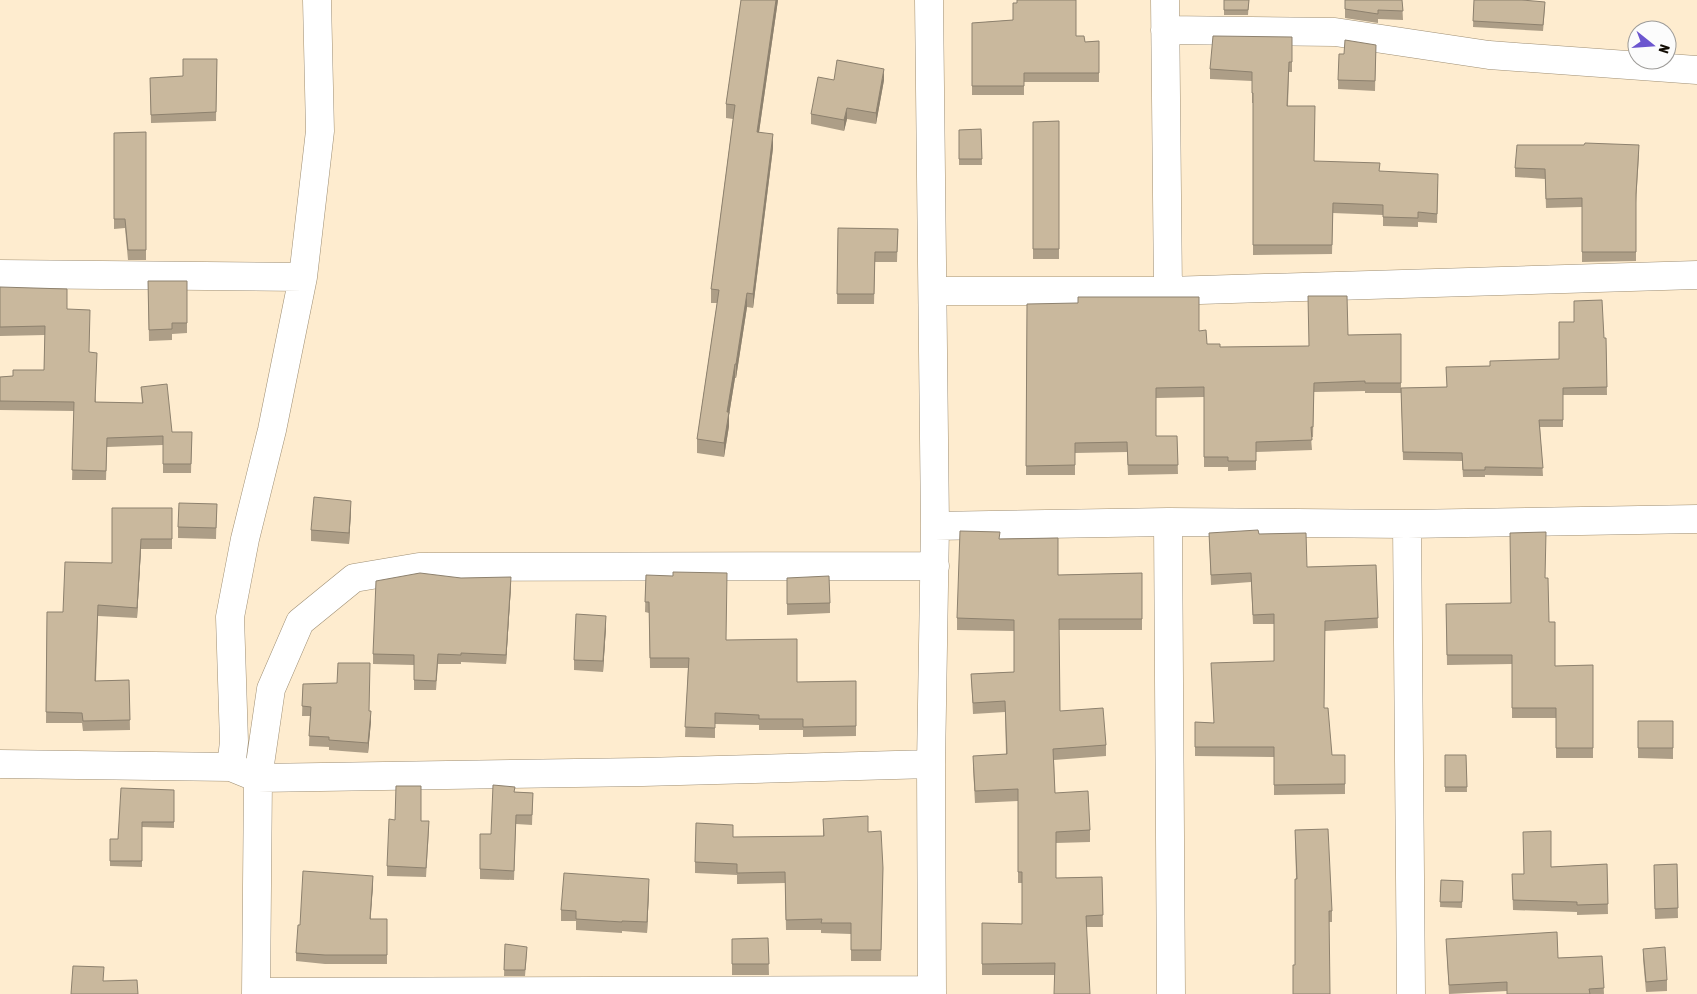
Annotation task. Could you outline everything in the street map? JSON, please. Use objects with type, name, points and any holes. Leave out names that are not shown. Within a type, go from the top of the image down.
[{"type":"street","points":[[231,767],[234,742],[230,617],[245,539],[272,430],[303,277],[320,131],[316,0]]},
{"type":"street","points":[[929,0],[936,526],[932,764],[932,992],[256,993],[258,778],[271,689],[300,622],[354,578],[419,566],[935,566]]},
{"type":"street","points":[[1165,0],[1168,291]]},
{"type":"street","points":[[1165,30],[1335,32],[1488,55],[1697,70]]},
{"type":"street","points":[[0,274],[303,277]]},
{"type":"street","points":[[933,291],[1168,291],[1697,275]]},
{"type":"street","points":[[936,526],[1168,522],[1406,524],[1697,519]]},
{"type":"street","points":[[1168,522],[1171,994]]},
{"type":"street","points":[[1406,524],[1411,994]]},
{"type":"street","points":[[0,764],[231,767],[258,778],[643,772],[932,764]]},
{"type":"building","points":[[741,0],[776,0],[757,132],[773,134],[753,294],[747,293],[727,412],[729,412],[724,443],[697,439],[719,290],[711,289],[735,105],[726,104]]},
{"type":"building","points":[[1017,0],[1076,0],[1076,36],[1084,36],[1085,42],[1099,41],[1099,73],[1024,73],[1024,86],[972,86],[972,23],[1013,20],[1013,3],[1017,3]]},
{"type":"building","points":[[1224,0],[1249,0],[1248,10],[1224,10]]},
{"type":"building","points":[[1345,0],[1402,0],[1403,11],[1378,10],[1378,14],[1345,9]]},
{"type":"building","points":[[1474,0],[1545,2],[1543,25],[1473,21]]},
{"type":"building","points":[[1213,36],[1292,37],[1292,62],[1289,62],[1287,106],[1315,106],[1314,161],[1380,163],[1379,171],[1438,174],[1437,214],[1418,212],[1418,218],[1383,217],[1383,205],[1333,203],[1332,245],[1253,245],[1252,72],[1210,69]]},
{"type":"building","points":[[1345,40],[1376,45],[1375,81],[1338,80],[1339,54],[1344,54]]},
{"type":"building","points":[[183,59],[217,59],[216,112],[151,115],[150,78],[183,76]]},
{"type":"building","points":[[837,60],[884,69],[876,113],[847,108],[844,120],[811,114],[818,77],[834,80]]},
{"type":"building","points":[[1059,121],[1059,249],[1033,249],[1033,122]]},
{"type":"building","points":[[981,129],[982,159],[959,159],[959,130]]},
{"type":"building","points":[[146,132],[146,250],[128,250],[125,219],[114,219],[114,133]]},
{"type":"building","points":[[1585,143],[1639,145],[1636,194],[1636,252],[1582,252],[1582,198],[1546,199],[1545,169],[1515,168],[1517,145],[1584,145]]},
{"type":"building","points":[[838,228],[898,229],[897,252],[875,252],[874,294],[837,294]]},
{"type":"building","points":[[148,281],[187,281],[187,323],[172,323],[172,329],[149,330]]},
{"type":"building","points":[[0,287],[67,289],[67,309],[90,310],[89,352],[97,353],[95,402],[143,403],[141,387],[167,384],[172,432],[192,432],[191,464],[163,464],[163,436],[107,438],[106,471],[72,470],[74,402],[0,401],[0,377],[13,376],[13,370],[44,370],[45,326],[0,327]]},
{"type":"building","points":[[1308,296],[1347,296],[1348,335],[1401,334],[1401,383],[1365,383],[1365,381],[1314,383],[1312,440],[1256,442],[1256,461],[1228,461],[1228,457],[1204,457],[1204,387],[1156,388],[1156,436],[1177,436],[1178,465],[1128,465],[1127,442],[1075,443],[1075,465],[1026,466],[1027,304],[1078,303],[1078,297],[1199,297],[1199,331],[1206,330],[1207,344],[1220,344],[1220,347],[1309,346]]},
{"type":"building","points":[[1602,300],[1604,338],[1606,338],[1607,387],[1563,388],[1563,420],[1539,420],[1543,468],[1485,467],[1485,470],[1463,470],[1462,453],[1403,452],[1401,388],[1447,387],[1446,367],[1490,366],[1490,361],[1559,359],[1559,322],[1574,322],[1574,301]]},
{"type":"building","points":[[314,497],[351,501],[349,533],[311,530]]},
{"type":"building","points":[[179,503],[217,504],[216,528],[178,527]]},
{"type":"building","points":[[112,508],[172,508],[172,539],[141,539],[137,608],[98,605],[95,681],[129,680],[130,720],[83,721],[82,713],[46,712],[47,612],[63,612],[65,562],[112,563]]},
{"type":"building","points":[[1258,530],[1259,534],[1306,533],[1307,567],[1376,565],[1378,618],[1325,621],[1324,708],[1328,708],[1332,755],[1345,755],[1345,784],[1274,785],[1274,747],[1195,747],[1195,722],[1214,723],[1211,663],[1274,661],[1274,614],[1253,615],[1251,573],[1211,575],[1209,533]]},
{"type":"building","points":[[960,531],[1000,532],[999,539],[1058,538],[1058,575],[1142,573],[1142,619],[1059,619],[1060,711],[1103,708],[1106,745],[1053,749],[1055,793],[1088,791],[1090,830],[1056,832],[1056,878],[1102,877],[1103,915],[1086,916],[1090,994],[1054,994],[1055,963],[982,964],[982,923],[1022,924],[1022,872],[1018,872],[1018,789],[975,791],[973,756],[1007,754],[1005,701],[973,703],[971,674],[1014,672],[1014,620],[957,618]]},
{"type":"building","points":[[1546,532],[1545,578],[1548,578],[1549,622],[1555,622],[1555,666],[1593,665],[1593,748],[1556,748],[1556,708],[1512,708],[1512,655],[1447,655],[1446,604],[1511,603],[1510,533]]},
{"type":"building","points":[[673,572],[727,573],[726,640],[797,639],[797,682],[856,681],[856,726],[803,727],[803,719],[759,719],[759,715],[715,713],[715,728],[685,727],[689,658],[650,658],[649,602],[645,602],[646,575],[673,576]]},
{"type":"building","points":[[420,573],[461,578],[511,577],[506,655],[438,654],[436,681],[414,680],[414,655],[373,654],[376,581]]},
{"type":"building","points":[[829,576],[830,603],[787,604],[787,578]]},
{"type":"building","points":[[576,614],[606,616],[603,661],[574,660]]},
{"type":"building","points":[[338,663],[370,663],[369,711],[371,711],[368,743],[329,740],[329,737],[309,736],[311,707],[302,706],[303,684],[337,683]]},
{"type":"building","points":[[1638,721],[1673,721],[1673,748],[1638,748]]},
{"type":"building","points":[[1445,755],[1466,755],[1467,787],[1445,787]]},
{"type":"building","points":[[493,785],[515,787],[514,792],[533,793],[532,815],[516,815],[514,871],[480,869],[480,834],[491,834]]},
{"type":"building","points":[[396,786],[421,786],[421,821],[429,821],[426,868],[387,866],[389,819],[395,820]]},
{"type":"building","points":[[121,788],[174,790],[174,822],[142,822],[142,861],[110,861],[110,839],[118,839]]},
{"type":"building","points":[[868,816],[868,832],[881,831],[883,868],[881,950],[851,950],[851,923],[821,923],[822,919],[786,920],[785,872],[737,873],[737,864],[695,862],[696,823],[733,825],[733,837],[824,836],[823,819]]},
{"type":"building","points":[[1328,829],[1332,911],[1329,911],[1330,994],[1293,994],[1295,879],[1297,879],[1295,830]]},
{"type":"building","points":[[1551,831],[1551,867],[1607,864],[1608,904],[1577,905],[1577,902],[1513,900],[1512,874],[1524,874],[1523,832]]},
{"type":"building","points":[[1677,864],[1678,908],[1655,909],[1654,865]]},
{"type":"building","points":[[303,871],[373,876],[370,919],[387,919],[387,955],[296,953],[298,925],[300,925]]},
{"type":"building","points":[[564,873],[649,879],[647,922],[576,919],[576,911],[561,910]]},
{"type":"building","points":[[1441,880],[1463,881],[1462,902],[1440,902]]},
{"type":"building","points":[[1557,932],[1558,958],[1602,956],[1604,988],[1589,989],[1590,994],[1507,994],[1507,982],[1449,985],[1446,939]]},
{"type":"building","points":[[768,938],[769,964],[732,964],[732,939]]},
{"type":"building","points":[[505,944],[527,947],[525,970],[504,970]]},
{"type":"building","points":[[1665,947],[1667,980],[1646,982],[1643,949]]},
{"type":"building","points":[[73,966],[104,967],[103,981],[137,980],[138,994],[71,994]]}]
